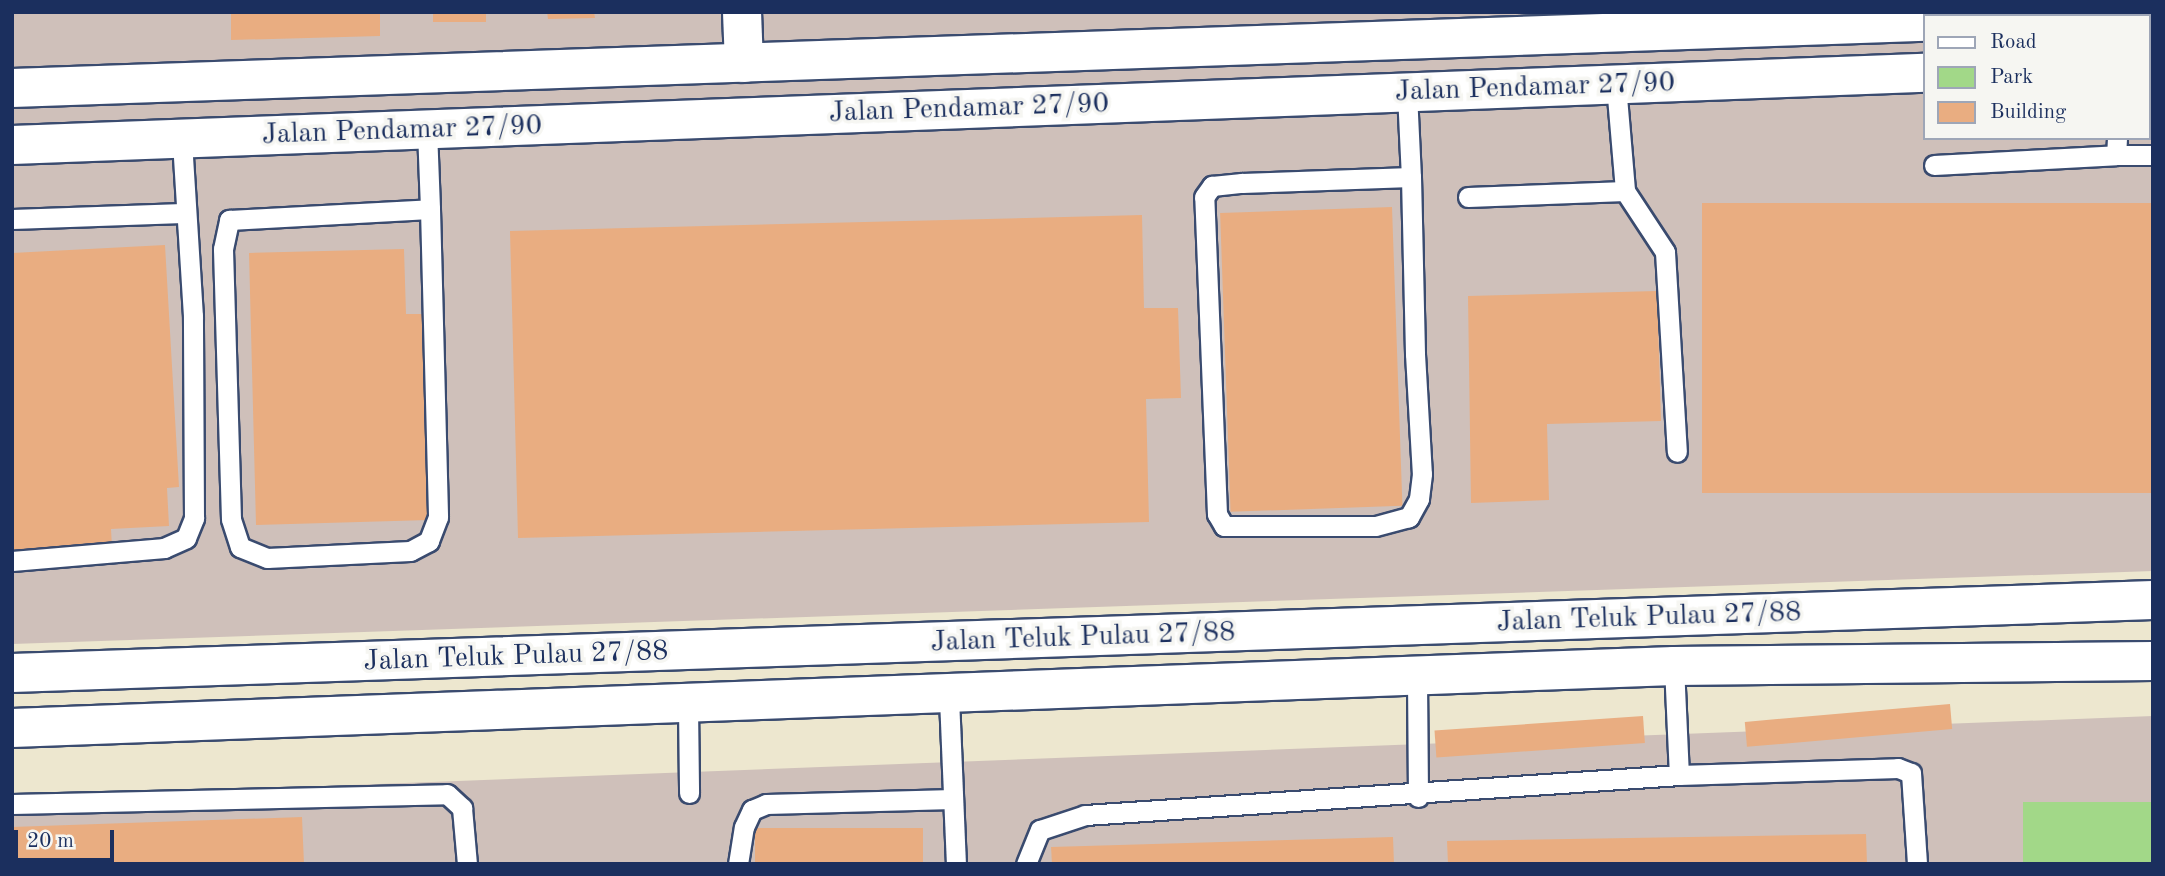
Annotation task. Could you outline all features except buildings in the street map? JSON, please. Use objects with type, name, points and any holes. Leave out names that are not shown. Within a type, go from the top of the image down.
[{"type":"street","points":[[742,12],[744,63]]},
{"type":"street","points":[[1381,41],[1425,12]]},
{"type":"street","points":[[1542,12],[1573,34]]},
{"type":"street","name":"Jalan Pendamar 27/90","points":[[12,88],[1924,22]]},
{"type":"street","name":"Jalan Pendamar 27/90","points":[[12,145],[1924,74]]},
{"type":"street","name":"Jalan Teluk Pulau 27/88","points":[[12,673],[2153,600]]},
{"type":"street","name":"Jalan Teluk Pulau 27/88","points":[[12,728],[949,698],[1417,680],[1674,666],[2153,661]]},
{"type":"lane","points":[[1616,85],[1625,191],[1665,252],[1677,452]]},
{"type":"lane","points":[[1407,93],[1411,177],[1419,499],[1409,517],[1375,526],[1224,526],[1217,514],[1204,197],[1212,187],[1242,183],[1411,177]]},
{"type":"lane","points":[[427,130],[430,209],[438,517],[429,541],[410,551],[267,558],[240,547],[230,505],[223,249],[229,220],[430,209]]},
{"type":"lane","points":[[12,561],[164,548],[186,538],[197,491],[183,212],[182,139]]},
{"type":"lane","points":[[1934,165],[2116,147],[2153,155]]},
{"type":"lane","points":[[1468,197],[1625,191]]},
{"type":"lane","points":[[12,219],[183,212]]},
{"type":"lane","points":[[1674,666],[1679,775]]},
{"type":"lane","points":[[1417,680],[1418,797]]},
{"type":"lane","points":[[949,698],[956,864]]},
{"type":"lane","points":[[688,706],[689,793]]},
{"type":"lane","points":[[1026,864],[1040,830],[1085,815],[1418,797],[1679,775],[1898,768],[1911,773],[1917,864]]},
{"type":"lane","points":[[12,804],[447,794],[462,808],[467,864]]},
{"type":"lane","points":[[738,864],[744,827],[752,810],[766,804],[953,799]]},
{"type":"shaded area","points":[[12,12],[2153,12],[2153,571],[12,644]]},
{"type":"shaded area","points":[[2153,716],[2153,864],[12,864],[12,798]]},
{"type":"green space","points":[[2023,802],[2153,802],[2153,864],[2023,864]]}]
